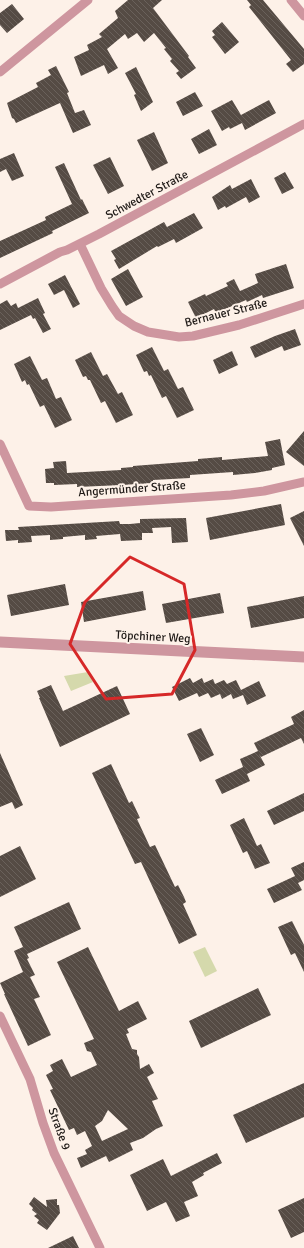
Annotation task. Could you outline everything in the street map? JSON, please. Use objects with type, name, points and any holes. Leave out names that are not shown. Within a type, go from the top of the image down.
[{"type":"street","points":[[0,72],[88,0]]},
{"type":"street","points":[[291,0],[304,16]]},
{"type":"street","name":"Schwedter Straße","points":[[0,284],[60,252],[80,244],[304,124]]},
{"type":"street","name":"Bernauer Straße","points":[[80,244],[101,288],[116,311],[125,321],[148,332],[179,337],[193,336],[239,325],[304,304]]},
{"type":"street","name":"Angermünder Straße","points":[[0,444],[29,506],[200,497],[264,491],[304,482]]},
{"type":"street","name":"Töpchiner Weg","points":[[0,642],[304,657]]},
{"type":"street","name":"Straße 9","points":[[0,1016],[30,1079],[48,1140],[100,1248]]},
{"type":"highlighted area","points":[[130,557],[184,584],[195,650],[172,694],[106,699],[70,644],[85,602]]},
{"type":"green space","points":[[88,672],[93,682],[71,691],[64,676]]},
{"type":"green space","points":[[205,947],[217,971],[205,977],[193,952]]},
{"type":"building","points":[[128,0],[162,0],[153,8],[189,56],[188,57],[196,68],[181,79],[176,73],[179,71],[170,61],[172,59],[164,49],[166,48],[154,33],[144,42],[137,33],[128,39],[125,34],[107,49],[118,68],[108,74],[104,65],[81,76],[74,57],[89,50],[87,45],[102,37],[99,34],[118,18],[115,11]]},
{"type":"building","points":[[247,0],[263,0],[304,49],[304,64],[293,72],[286,64],[291,60],[249,7],[251,5]]},
{"type":"building","points":[[12,4],[24,19],[7,33],[0,25],[0,13]]},
{"type":"building","points":[[222,22],[239,42],[225,54],[212,37],[215,35],[212,31]]},
{"type":"building","points":[[56,66],[69,92],[67,93],[75,113],[84,110],[91,125],[73,133],[60,103],[16,123],[12,118],[7,103],[38,87],[36,83],[51,75],[48,70]]},
{"type":"building","points":[[136,67],[153,102],[141,111],[134,95],[136,94],[125,73]]},
{"type":"building","points":[[195,92],[203,106],[183,116],[176,102]]},
{"type":"building","points":[[232,100],[241,115],[269,100],[276,113],[245,130],[242,123],[222,131],[211,111]]},
{"type":"building","points":[[209,129],[217,145],[199,154],[191,139]]},
{"type":"building","points":[[154,132],[168,163],[152,171],[137,140]]},
{"type":"building","points":[[14,153],[24,176],[12,181],[6,169],[0,172],[0,159]]},
{"type":"building","points":[[110,157],[124,186],[108,194],[93,165]]},
{"type":"building","points":[[64,163],[81,200],[82,199],[89,213],[52,231],[53,233],[0,258],[0,241],[46,220],[45,217],[72,204],[55,167]]},
{"type":"building","points":[[285,172],[294,188],[282,194],[274,178]]},
{"type":"building","points":[[251,179],[260,197],[249,203],[246,197],[226,208],[225,206],[218,210],[212,197],[230,185],[232,189]]},
{"type":"building","points":[[194,213],[203,228],[176,243],[174,239],[158,247],[157,246],[119,269],[114,260],[116,259],[111,251],[164,222],[167,227]]},
{"type":"building","points":[[286,264],[294,288],[263,298],[262,295],[247,302],[246,300],[216,313],[214,309],[196,318],[188,302],[228,286],[226,283],[234,279],[240,291],[258,283],[255,274]]},
{"type":"building","points":[[128,269],[143,297],[126,306],[111,279]]},
{"type":"building","points":[[65,275],[80,304],[73,308],[64,290],[54,295],[48,284]]},
{"type":"building","points":[[38,298],[45,313],[43,314],[51,329],[43,333],[35,318],[33,319],[31,315],[0,330],[0,304],[7,300],[11,306],[16,303],[18,308]]},
{"type":"building","points":[[295,329],[301,345],[284,351],[282,346],[255,358],[250,347]]},
{"type":"building","points":[[152,347],[164,371],[168,369],[178,389],[183,387],[194,410],[177,418],[166,396],[162,398],[151,375],[149,376],[147,371],[144,372],[136,355]]},
{"type":"building","points":[[232,351],[238,365],[219,374],[213,360]]},
{"type":"building","points":[[91,352],[103,376],[107,374],[118,394],[122,392],[133,415],[116,423],[105,401],[101,403],[90,380],[88,380],[86,376],[83,377],[75,360]]},
{"type":"building","points":[[30,356],[42,380],[47,378],[56,399],[61,397],[72,420],[55,428],[44,405],[40,407],[29,384],[27,385],[25,380],[22,382],[14,364]]},
{"type":"building","points":[[304,431],[304,466],[286,452]]},
{"type":"building","points":[[280,439],[285,465],[272,468],[272,470],[233,475],[233,472],[190,475],[190,478],[153,480],[153,483],[122,485],[77,487],[77,484],[54,485],[54,483],[46,483],[45,469],[54,468],[53,462],[66,461],[67,473],[121,470],[121,468],[133,466],[198,461],[198,459],[222,457],[222,460],[268,456],[265,442]]},
{"type":"building","points":[[281,504],[285,525],[210,540],[206,518]]},
{"type":"building","points":[[304,511],[304,546],[290,518]]},
{"type":"building","points":[[186,518],[188,542],[172,543],[171,527],[152,528],[153,533],[142,533],[142,540],[121,541],[120,534],[96,536],[97,539],[85,540],[85,535],[50,540],[50,535],[31,536],[32,542],[18,543],[18,540],[6,541],[5,530],[19,530],[18,527],[119,521],[120,524],[130,524],[140,523],[140,519]]},
{"type":"building","points":[[65,584],[69,605],[11,616],[7,595]]},
{"type":"building","points":[[143,591],[146,610],[84,622],[81,602]]},
{"type":"building","points":[[220,593],[224,613],[166,623],[162,604]]},
{"type":"building","points":[[304,596],[304,618],[251,628],[247,607]]},
{"type":"building","points":[[190,678],[193,683],[202,678],[204,683],[213,679],[215,684],[224,680],[227,684],[236,680],[241,690],[259,681],[266,696],[247,705],[243,695],[233,699],[231,694],[222,699],[220,694],[211,698],[208,693],[199,697],[197,693],[179,701],[172,687]]},
{"type":"building","points":[[51,685],[63,711],[117,686],[130,714],[60,747],[37,691]]},
{"type":"building","points":[[304,710],[304,744],[301,738],[261,757],[259,754],[265,765],[247,774],[250,781],[222,794],[215,780],[243,767],[240,759],[258,751],[254,743],[294,724],[291,717]]},
{"type":"building","points":[[201,728],[214,755],[200,762],[187,734]]},
{"type":"building","points":[[0,753],[23,805],[15,809],[12,802],[0,807]]},
{"type":"building","points":[[111,764],[129,803],[132,801],[140,818],[137,819],[150,847],[155,845],[175,887],[178,885],[186,902],[183,904],[197,935],[179,944],[141,862],[135,864],[92,773]]},
{"type":"building","points":[[304,793],[304,811],[274,825],[267,811]]},
{"type":"building","points":[[244,818],[257,846],[261,844],[270,863],[255,869],[247,851],[243,853],[230,825]]},
{"type":"building","points":[[20,846],[36,879],[0,897],[0,856]]},
{"type":"building","points":[[304,862],[304,880],[298,883],[302,890],[274,903],[267,889],[295,876],[291,868]]},
{"type":"building","points":[[69,902],[81,929],[27,954],[29,958],[27,959],[35,975],[30,977],[40,997],[34,999],[51,1035],[28,1046],[0,983],[23,972],[14,951],[23,947],[14,927]]},
{"type":"building","points":[[292,921],[304,945],[304,972],[295,953],[291,955],[278,927]]},
{"type":"building","points":[[88,947],[119,1011],[138,1001],[147,1019],[127,1029],[129,1033],[126,1034],[132,1049],[137,1050],[140,1069],[149,1064],[154,1073],[147,1077],[158,1099],[152,1101],[163,1126],[143,1138],[130,1143],[133,1150],[109,1162],[106,1156],[81,1168],[77,1158],[87,1154],[85,1150],[92,1146],[85,1131],[77,1135],[74,1128],[69,1130],[50,1090],[53,1089],[46,1075],[53,1071],[50,1065],[62,1059],[71,1077],[97,1065],[91,1052],[87,1051],[84,1043],[94,1039],[57,962]],"holes":[[[108,1110],[128,1129],[102,1141],[95,1126],[102,1121]]]},
{"type":"building","points":[[258,988],[271,1015],[201,1048],[189,1021]]},
{"type":"building","points":[[304,1083],[304,1117],[246,1143],[233,1115]]},
{"type":"building","points":[[217,1153],[222,1163],[203,1173],[204,1175],[192,1182],[198,1196],[184,1202],[190,1216],[176,1222],[166,1202],[147,1211],[130,1175],[163,1159],[171,1176]]},
{"type":"building","points":[[34,1197],[47,1207],[46,1200],[57,1199],[57,1205],[59,1205],[60,1213],[47,1230],[37,1223],[39,1220],[34,1216],[37,1214],[32,1210],[33,1208],[29,1204]]},
{"type":"building","points":[[304,1198],[304,1232],[291,1238],[278,1210]]},
{"type":"building","points":[[73,1236],[79,1248],[48,1248]]}]
